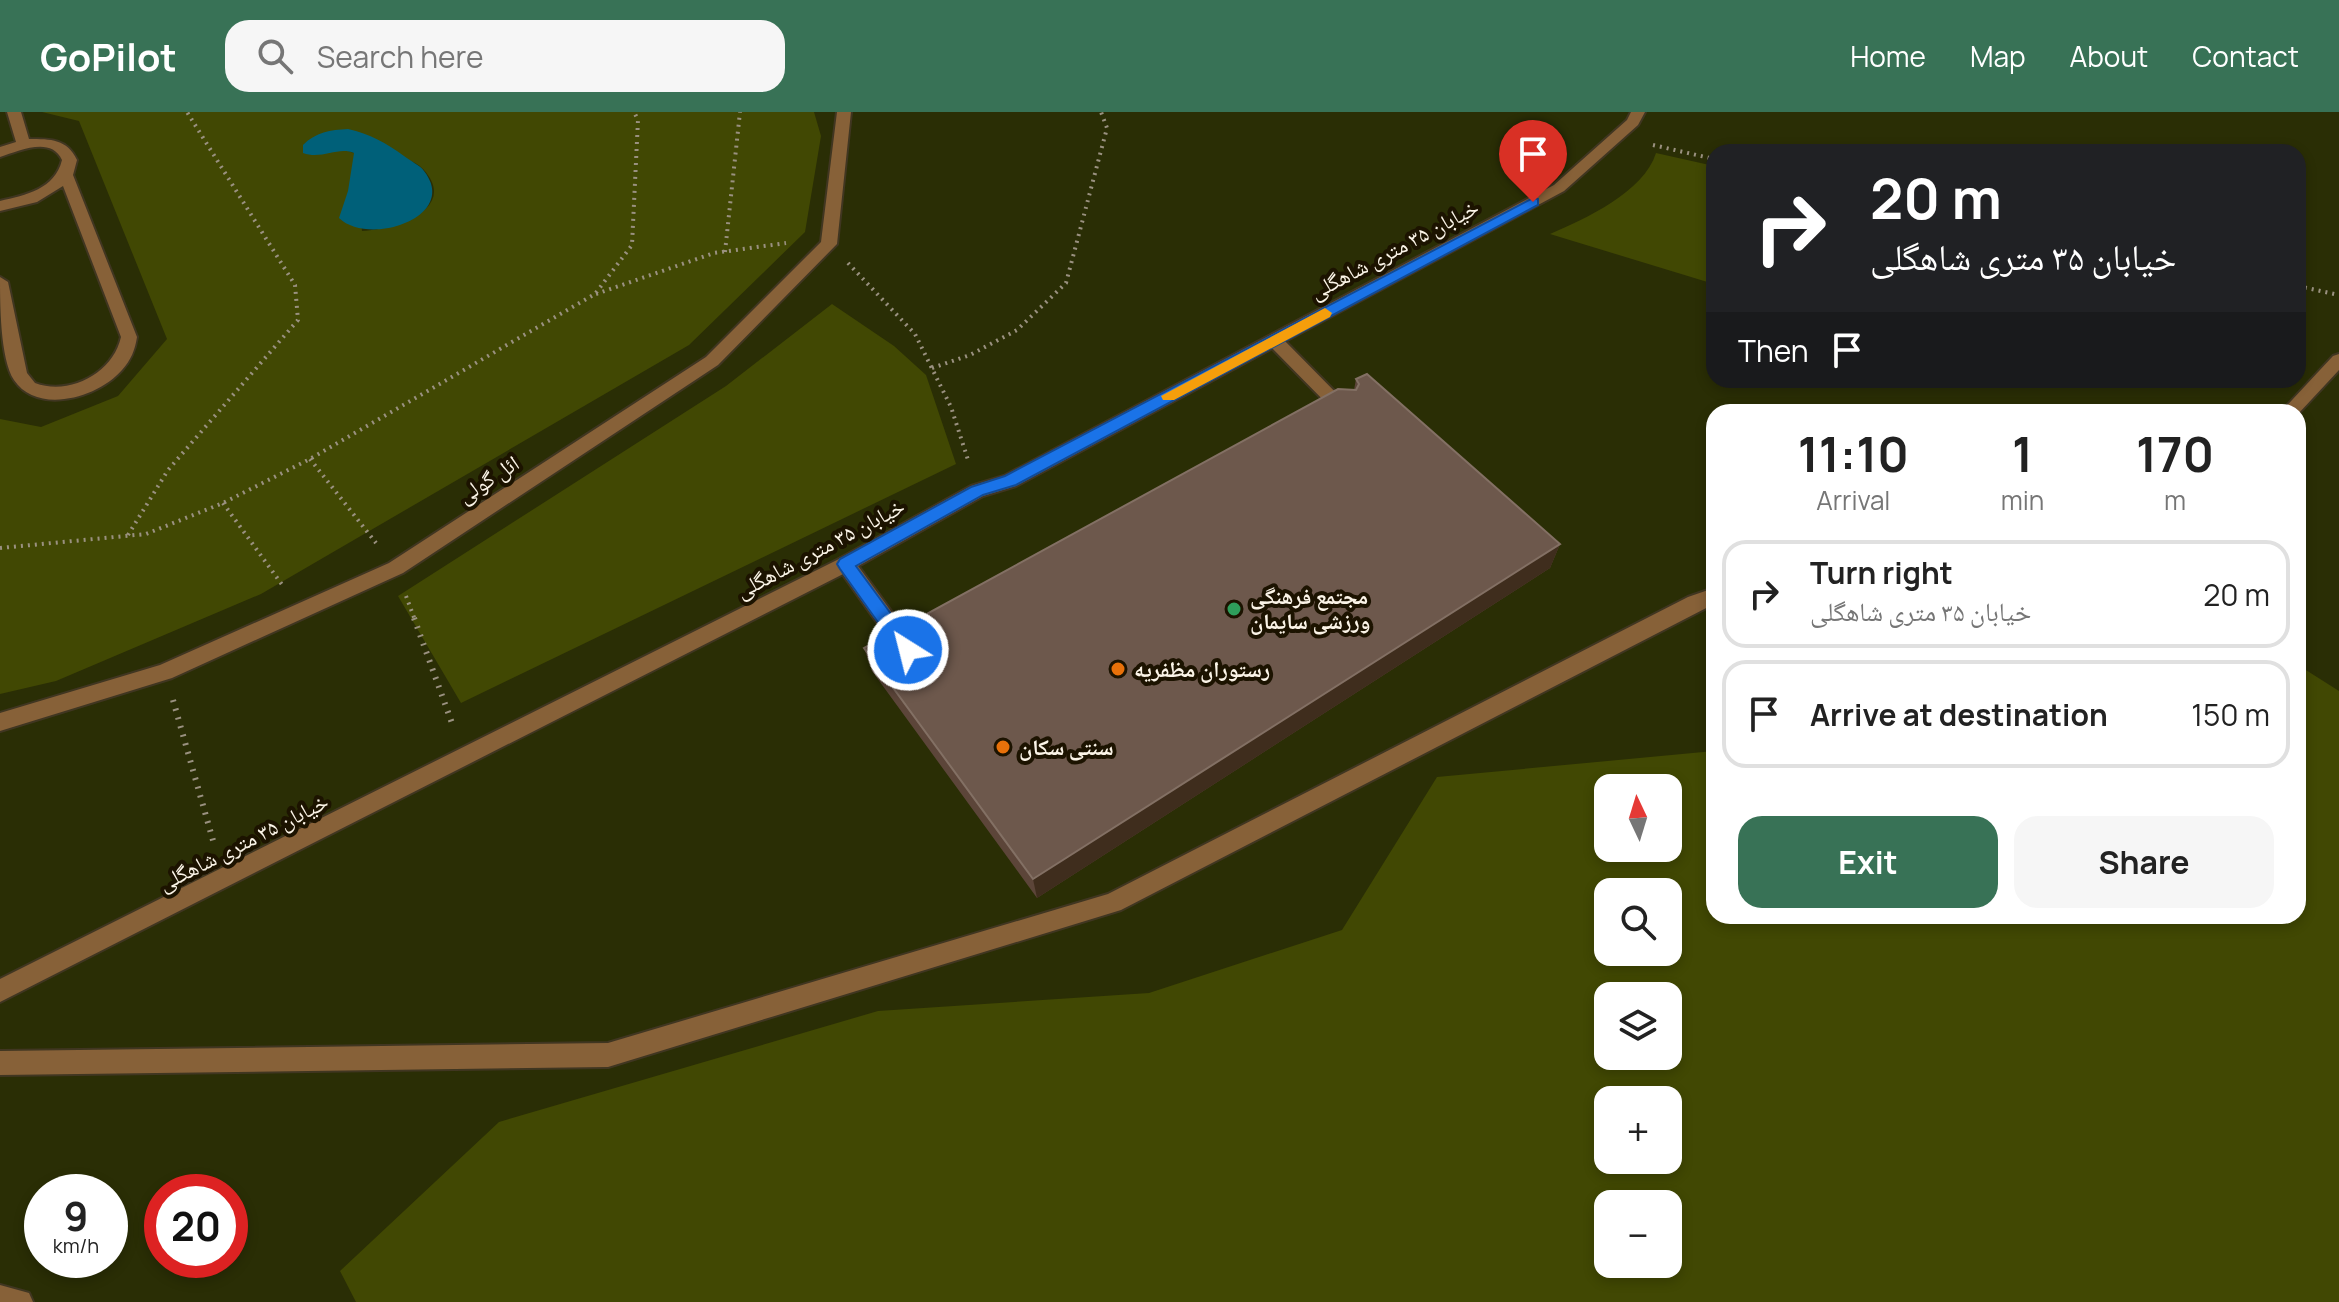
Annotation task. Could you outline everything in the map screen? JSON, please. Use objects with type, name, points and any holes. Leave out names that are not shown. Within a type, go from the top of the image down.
[{"type":"street","points":[[14,112],[24,145]]},
{"type":"street","points":[[829,244],[844,112]]},
{"type":"street","name":"خیابان ۳۵ متری شاهگلی","points":[[0,991],[846,564],[977,491],[1010,481],[1559,188],[1633,122],[1638,112]]},
{"type":"street","points":[[0,152],[24,145],[56,145],[72,157],[72,166],[66,176],[40,196],[0,206]]},
{"type":"street","points":[[0,282],[23,384],[33,390],[56,393],[83,387],[100,380],[125,358],[130,347],[129,337],[66,176]]},
{"type":"street","name":"ائل گولی","points":[[0,722],[165,672],[396,568],[712,361],[829,244]]},
{"type":"street","points":[[1274,340],[1343,410]]},
{"type":"street","points":[[2298,404],[2339,360]]},
{"type":"street","points":[[846,564],[908,650]]},
{"type":"street","points":[[0,1063],[608,1055],[1113,903],[1680,609],[1706,599]]},
{"type":"street","points":[[0,1298],[20,1302]]},
{"type":"path","points":[[128,535],[168,470],[298,320],[295,285],[187,112]]},
{"type":"path","points":[[595,294],[632,245],[638,120],[634,112]]},
{"type":"path","points":[[725,252],[740,112]]},
{"type":"path","points":[[932,368],[970,355],[1017,330],[1066,283],[1107,128],[1101,112]]},
{"type":"path","points":[[1616,137],[1706,157]]},
{"type":"path","points":[[0,548],[146,534],[223,503],[310,459],[595,294],[725,252],[769,242],[829,244],[915,334],[951,407],[977,491]]},
{"type":"path","points":[[2306,288],[2339,295]]},
{"type":"path","points":[[310,459],[396,568],[464,757]]},
{"type":"path","points":[[223,503],[301,610]]},
{"type":"path","points":[[165,672],[224,878]]},
{"type":"green space","points":[[0,112],[2339,112],[2339,1302],[0,1302]]},
{"type":"green space","points":[[42,112],[814,112],[821,136],[805,232],[689,345],[261,594],[56,681],[0,694],[0,419],[41,427],[118,396],[167,339],[79,121]],"holes":[[[345,150],[397,156],[416,163],[432,183],[434,196],[418,215],[404,222],[362,231],[354,153]]]},
{"type":"green space","points":[[1656,153],[1706,164],[1706,282],[1550,234],[1612,202],[1639,180]]},
{"type":"green space","points":[[832,304],[894,346],[926,375],[956,464],[461,703],[398,596],[726,386]]},
{"type":"green space","points":[[2306,670],[2339,691],[2339,1302],[356,1302],[340,1271],[499,1122],[878,1011],[1149,993],[1342,930],[1437,777],[1706,752],[1706,924],[2306,924]]},
{"type":"water","points":[[348,129],[384,143],[422,169],[432,187],[430,202],[421,214],[389,228],[370,229],[353,226],[339,218],[348,191],[354,153],[342,151],[310,155],[303,153],[303,145],[324,132]]},
{"type":"building","name":"مجتمع فرهنگی ورزشی سایمان","points":[[1367,374],[1560,544],[1033,879],[864,648],[890,633],[908,636],[914,628],[912,622],[1338,389],[1356,390],[1359,384],[1356,379]]},
{"type":"slow traffic","points":[[1169,396],[1325,313]]},
{"type":"place","name":"مجتمع فرهنگی ورزشی سایمان","points":[[1234,609]]},
{"type":"place","name":"رستوران مظفریه","points":[[1118,669]]},
{"type":"place","name":"سنتی سکان","points":[[1003,747]]},
{"type":"route","points":[[908,650],[846,564],[977,491],[1010,481],[1533,202]]}]
